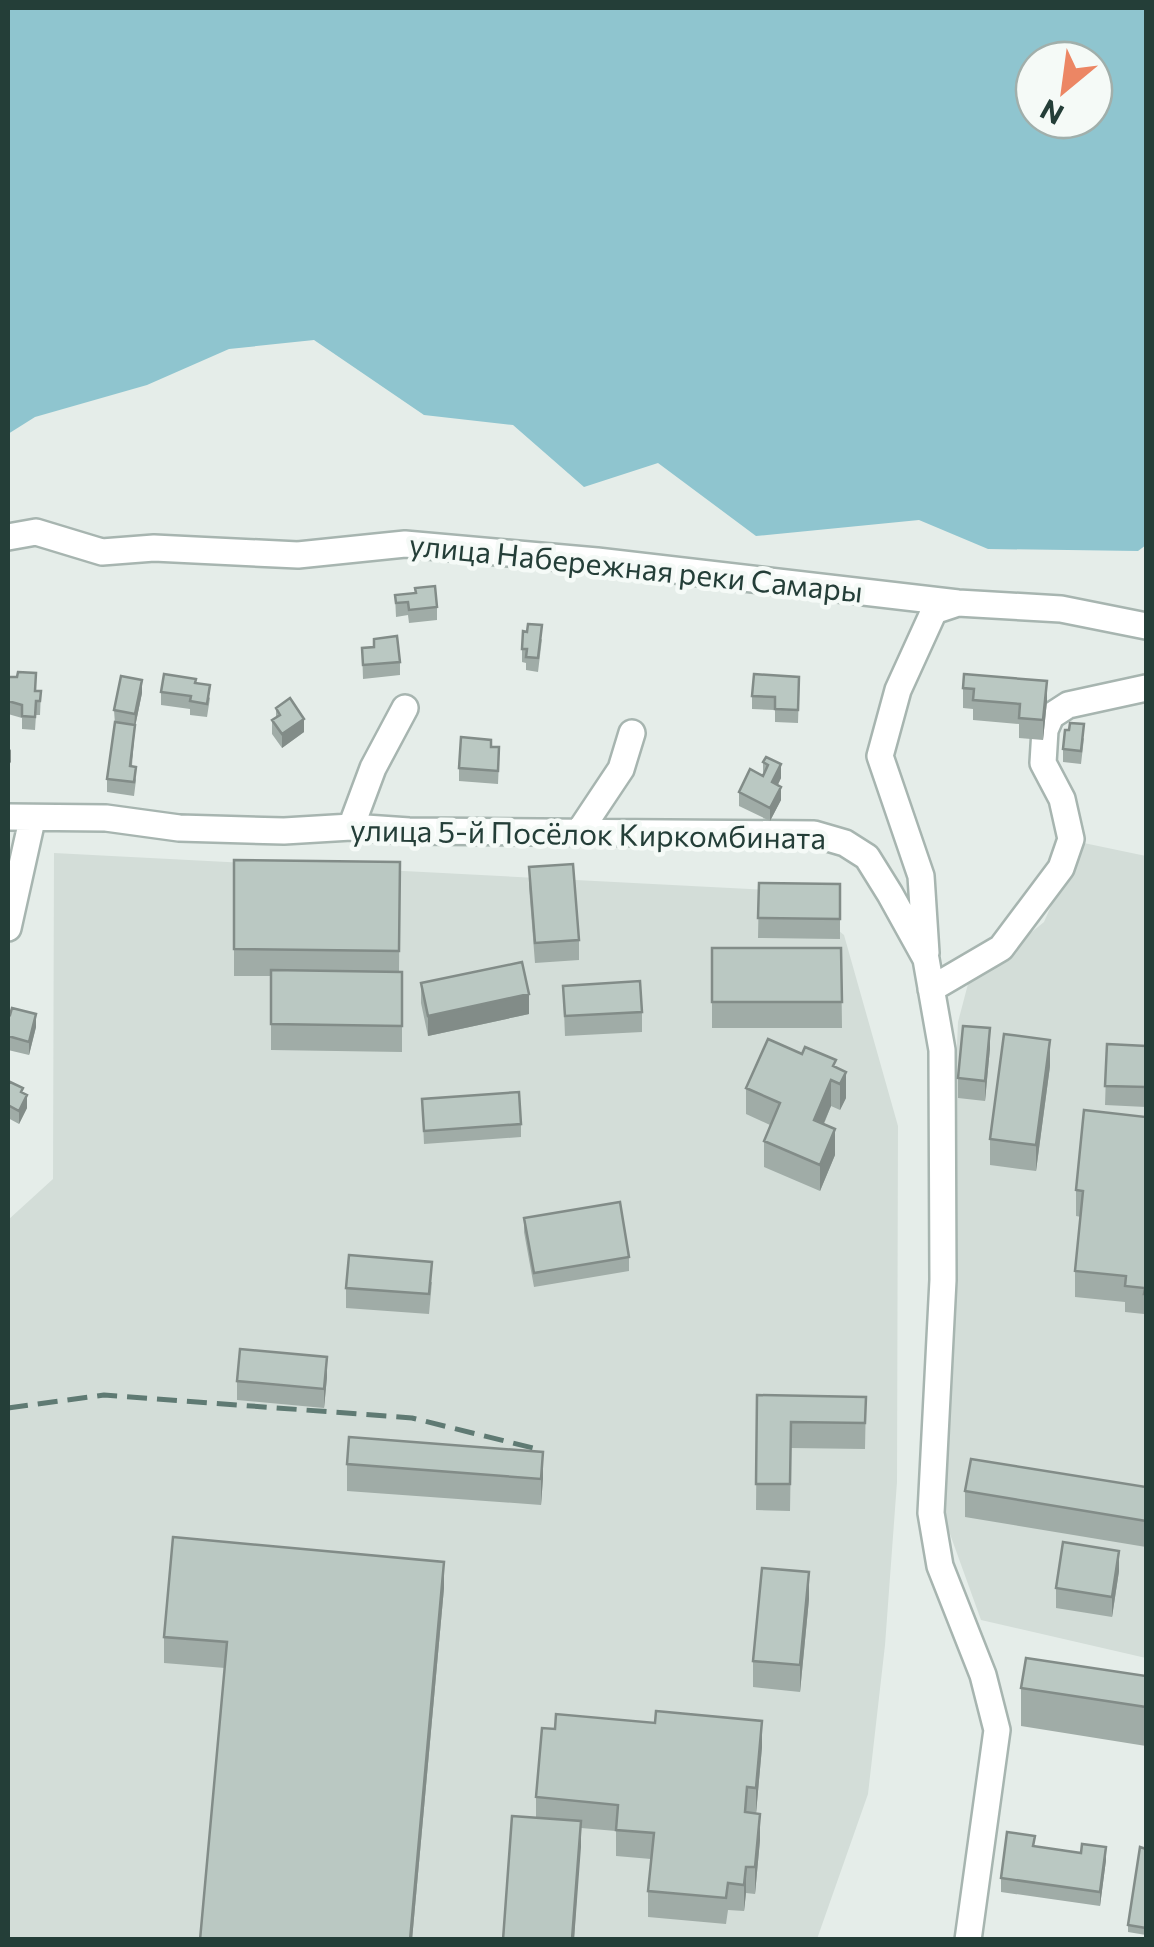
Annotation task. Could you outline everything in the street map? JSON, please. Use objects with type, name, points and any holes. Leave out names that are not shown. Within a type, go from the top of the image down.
[{"type":"street","name":"улица Набережная реки Самары","points":[[8,537],[36,532],[102,552],[154,548],[298,556],[404,544],[597,561],[958,603],[1061,609],[1146,626]]},
{"type":"street","points":[[926,959],[921,876],[880,756],[898,690],[934,611],[958,603]]},
{"type":"street","points":[[932,989],[1001,948],[1060,868],[1071,839],[1062,799],[1043,763],[1050,716],[1068,705],[1146,688]]},
{"type":"street","points":[[351,827],[373,768],[405,708]]},
{"type":"street","points":[[578,832],[621,768],[632,733]]},
{"type":"street","points":[[8,928],[20,818]]},
{"type":"street","name":"улица 5-й Посёлок Киркомбината","points":[[20,818],[106,818],[180,828],[284,831],[351,827],[814,834],[845,842],[867,857],[926,959],[942,1050],[943,1280],[931,1512],[940,1566],[983,1675],[997,1730],[968,1940]]},
{"type":"shaded area","points":[[1079,842],[1146,856],[1146,1658],[981,1620],[937,1498],[958,1022],[968,984],[1044,922]]},
{"type":"shaded area","points":[[54,853],[789,891],[844,935],[898,1126],[897,1482],[885,1645],[868,1794],[817,1939],[8,1939],[8,1220],[53,1179]]},
{"type":"water","points":[[8,8],[1146,8],[1146,545],[1138,551],[988,549],[919,520],[756,536],[658,463],[584,487],[513,425],[424,415],[314,340],[229,349],[147,385],[35,417],[8,434]]},
{"type":"building","points":[[435,586],[437,607],[409,610],[408,602],[396,603],[395,595]]},
{"type":"building","points":[[528,624],[542,625],[538,658],[526,657],[527,649],[522,649],[523,631],[527,632]]},
{"type":"building","points":[[397,636],[400,662],[363,665],[362,648],[374,647],[374,639]]},
{"type":"building","points":[[18,672],[36,673],[35,691],[41,691],[35,717],[22,716],[22,705],[8,701],[8,677],[17,677]]},
{"type":"building","points":[[164,674],[210,685],[207,704],[190,701],[191,696],[161,692]]},
{"type":"building","points":[[754,674],[799,677],[798,710],[775,709],[775,697],[752,696]]},
{"type":"building","points":[[964,674],[1047,681],[1043,720],[1019,718],[1020,704],[973,700],[974,689],[963,688]]},
{"type":"building","points":[[121,676],[142,680],[135,714],[114,710]]},
{"type":"building","points":[[290,698],[304,719],[282,734],[272,720],[280,715],[276,708]]},
{"type":"building","points":[[115,722],[135,725],[130,766],[136,767],[134,782],[107,779]]},
{"type":"building","points":[[1070,723],[1084,724],[1081,751],[1063,749],[1065,730],[1069,730]]},
{"type":"building","points":[[461,737],[491,740],[491,747],[499,747],[498,771],[459,768]]},
{"type":"building","points":[[766,757],[781,764],[772,782],[781,787],[770,808],[739,792],[750,769],[763,776],[768,765],[763,762]]},
{"type":"building","points":[[234,860],[400,862],[399,951],[234,949]]},
{"type":"building","points":[[573,864],[579,940],[535,943],[529,867]]},
{"type":"building","points":[[759,883],[840,884],[840,919],[758,918]]},
{"type":"building","points":[[712,948],[841,948],[842,1002],[712,1002]]},
{"type":"building","points":[[522,962],[529,994],[428,1016],[421,983]]},
{"type":"building","points":[[271,970],[402,972],[402,1026],[271,1024]]},
{"type":"building","points":[[640,981],[642,1012],[565,1016],[563,986]]},
{"type":"building","points":[[12,1008],[36,1014],[29,1042],[8,1036],[8,1014]]},
{"type":"building","points":[[963,1026],[990,1028],[985,1081],[958,1078]]},
{"type":"building","points":[[1004,1034],[1050,1040],[1036,1145],[990,1139]]},
{"type":"building","points":[[768,1039],[802,1054],[805,1047],[836,1060],[833,1066],[846,1072],[840,1084],[831,1080],[814,1120],[835,1129],[820,1165],[764,1141],[780,1103],[746,1088]]},
{"type":"building","points":[[1107,1044],[1146,1046],[1146,1087],[1105,1086]]},
{"type":"building","points":[[8,1081],[23,1088],[21,1092],[27,1095],[19,1111],[8,1105]]},
{"type":"building","points":[[519,1092],[521,1124],[424,1131],[422,1099]]},
{"type":"building","points":[[1084,1110],[1146,1117],[1146,1294],[1145,1288],[1125,1286],[1126,1276],[1075,1271],[1083,1191],[1076,1190]]},
{"type":"building","points":[[620,1202],[629,1257],[534,1273],[524,1218]]},
{"type":"building","points":[[349,1255],[432,1262],[429,1294],[346,1288]]},
{"type":"building","points":[[240,1349],[327,1357],[324,1389],[237,1381]]},
{"type":"building","points":[[757,1395],[866,1397],[865,1423],[791,1422],[790,1484],[756,1484]]},
{"type":"building","points":[[349,1437],[543,1452],[541,1479],[347,1464]]},
{"type":"building","points":[[971,1459],[1146,1487],[1146,1521],[965,1491]]},
{"type":"building","points":[[173,1537],[444,1562],[410,1940],[200,1940],[227,1642],[164,1637]]},
{"type":"building","points":[[1063,1542],[1119,1551],[1112,1597],[1056,1588]]},
{"type":"building","points":[[762,1568],[809,1572],[800,1665],[753,1661]]},
{"type":"building","points":[[1026,1658],[1146,1676],[1146,1707],[1021,1688]]},
{"type":"building","points":[[656,1711],[762,1721],[756,1788],[747,1787],[745,1812],[760,1814],[755,1867],[746,1867],[744,1885],[728,1883],[726,1898],[648,1891],[654,1833],[616,1830],[618,1805],[536,1797],[542,1728],[555,1729],[556,1714],[655,1723]]},
{"type":"building","points":[[512,1816],[581,1821],[572,1939],[503,1940]]},
{"type":"building","points":[[1007,1832],[1035,1836],[1033,1846],[1081,1853],[1082,1844],[1106,1847],[1100,1892],[1001,1878]]},
{"type":"building","points":[[1140,1847],[1146,1849],[1146,1928],[1128,1925]]},
{"type":"railway","points":[[8,1408],[104,1395],[412,1418],[541,1450]]}]
